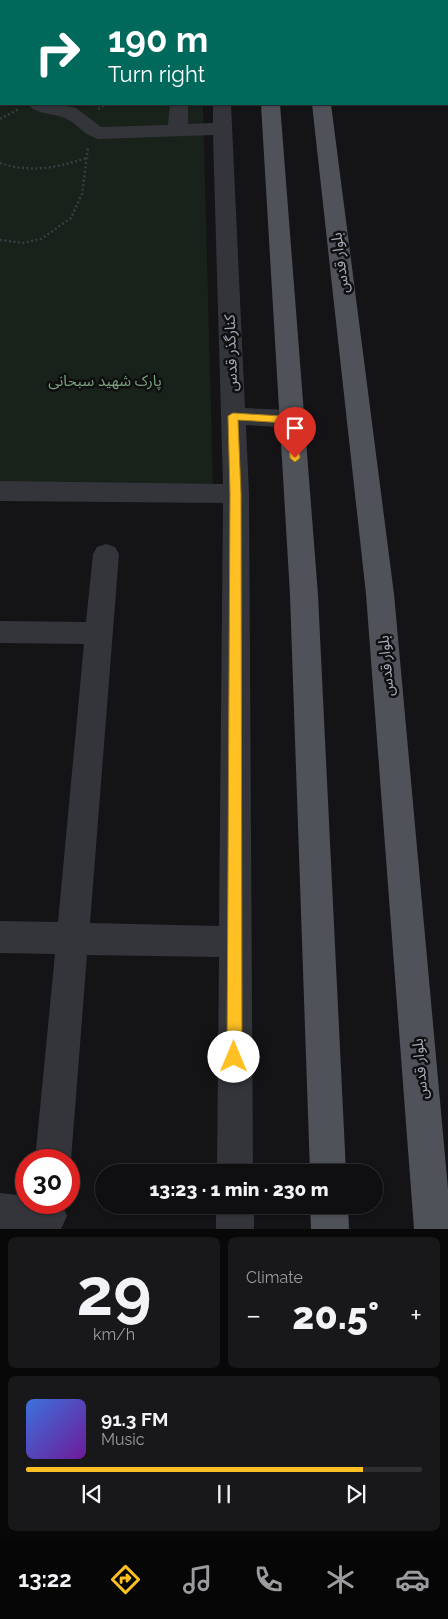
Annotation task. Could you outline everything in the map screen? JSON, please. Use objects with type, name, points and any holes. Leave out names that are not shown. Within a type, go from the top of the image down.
[{"type":"main road","points":[[270,105],[304,595],[328,1164]]},
{"type":"main road","name":"بلوار قدس","points":[[321,105],[380,594],[434,1229]]},
{"type":"main road","points":[[329,1214],[330,1229]]},
{"type":"street","points":[[146,0],[152,0]]},
{"type":"street","points":[[41,105],[75,115],[84,120],[90,129],[100,133],[178,129],[222,116]]},
{"type":"street","points":[[178,129],[179,105]]},
{"type":"street","name":"کنارگذر قدس","points":[[222,116],[236,494],[235,1164]]},
{"type":"street","points":[[233,416],[292,420]]},
{"type":"street","points":[[0,491],[236,494]]},
{"type":"street","points":[[54,1149],[106,554]]},
{"type":"street","points":[[0,632],[99,633]]},
{"type":"street","points":[[0,937],[234,942]]},
{"type":"street","points":[[0,1212],[48,1216]]},
{"type":"street","points":[[235,1214],[235,1229]]},
{"type":"path","points":[[0,240],[23,243],[41,239],[71,218],[82,194],[90,129]]},
{"type":"path","points":[[0,163],[17,170],[41,170],[86,158]]},
{"type":"green space","name":"پارک شهید سبحانی","points":[[0,105],[203,105],[213,487],[0,485]]},
{"type":"route","points":[[234,1057],[236,494],[233,416],[292,420],[295,458]]}]
